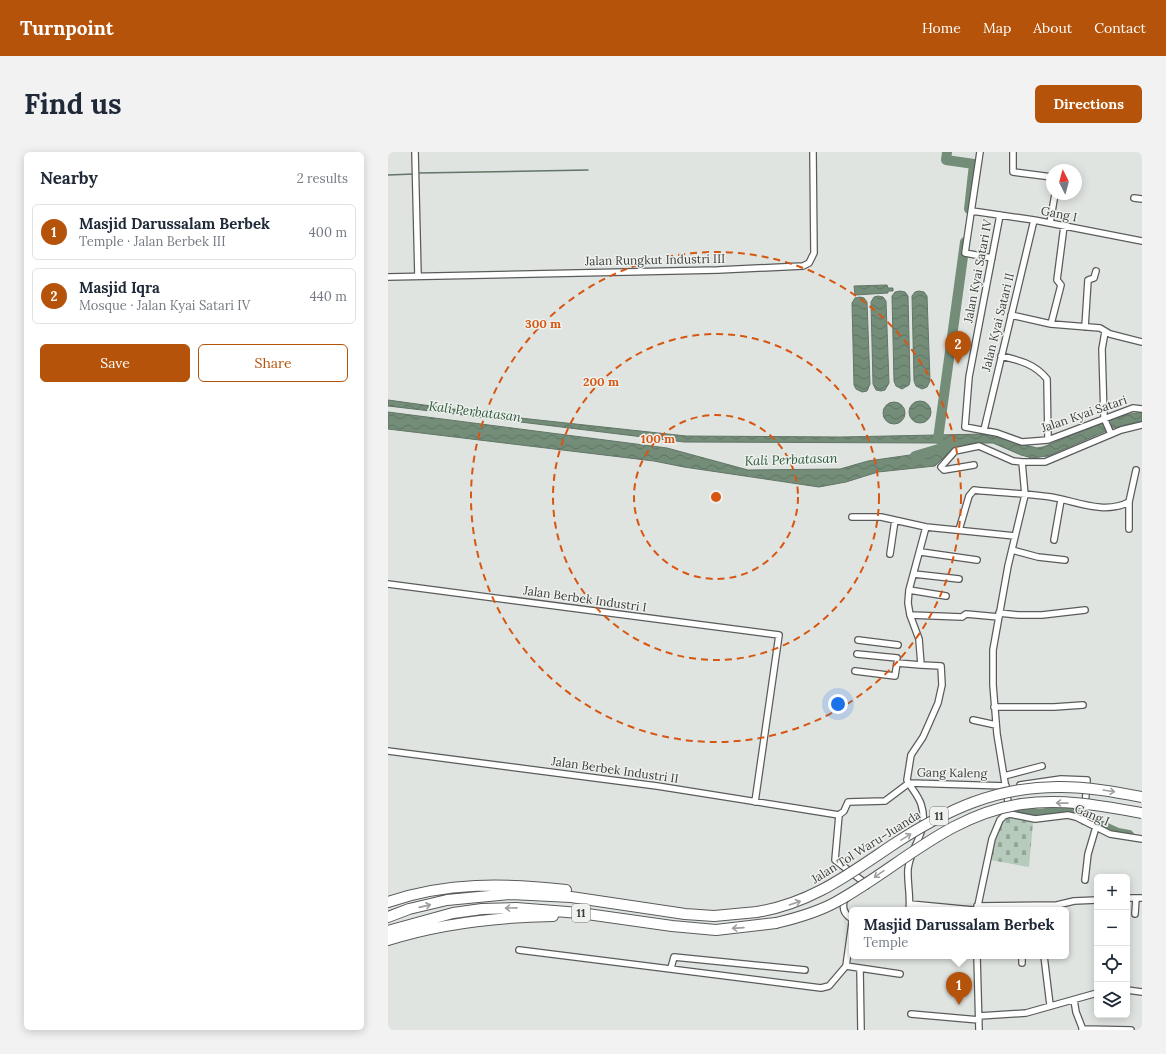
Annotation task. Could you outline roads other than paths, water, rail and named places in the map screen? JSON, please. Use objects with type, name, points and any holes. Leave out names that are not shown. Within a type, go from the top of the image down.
[{"type":"highway","name":"Jalan Tol Waru–Juanda","points":[[388,917],[448,900],[511,894],[571,897],[685,914],[714,916],[775,910],[796,903],[830,887],[933,820],[951,810],[993,795],[1026,789],[1061,787],[1103,790],[1142,797]]},
{"type":"highway","name":"11","points":[[388,931],[453,913],[482,909],[516,908],[580,913],[672,926],[716,930],[776,923],[795,918],[835,902],[932,838],[962,822],[1002,808],[1042,802],[1073,803],[1142,813]]},
{"type":"highway","points":[[388,902],[415,894],[463,885],[496,884],[576,892],[614,898],[685,914]]},
{"type":"highway","points":[[388,940],[434,928],[508,917],[555,916],[635,925],[672,926]]},
{"type":"street","points":[[415,152],[418,276]]},
{"type":"street","name":"Jalan Rungkut Industri III","points":[[388,277],[708,270],[803,266],[809,263],[814,254],[813,152]]},
{"type":"street","points":[[980,152],[965,253],[992,258]]},
{"type":"street","points":[[1013,152],[1012,171],[1046,176]]},
{"type":"street","points":[[1134,198],[1142,199]]},
{"type":"street","points":[[1050,224],[1054,200]]},
{"type":"street","name":"Gang I","points":[[972,211],[1034,220],[1142,241]]},
{"type":"street","name":"Jalan Kyai Satari IV","points":[[965,426],[969,377],[1000,215]]},
{"type":"street","name":"Jalan Kyai Satari II","points":[[984,430],[1034,220]]},
{"type":"street","points":[[1051,324],[1060,285],[1057,280],[1064,226]]},
{"type":"street","points":[[1085,327],[1088,280],[1093,278],[1096,271]]},
{"type":"street","points":[[1011,315],[1051,324],[1100,328],[1105,332],[1141,342],[1142,334]]},
{"type":"street","points":[[1105,332],[1102,349],[1105,419],[1110,433]]},
{"type":"street","points":[[1001,356],[1026,362],[1047,378],[1048,440]]},
{"type":"street","name":"Jalan Kyai Satari","points":[[965,426],[967,428],[984,430],[1022,442],[1048,440],[1135,408],[1142,409]]},
{"type":"street","points":[[974,465],[944,470],[941,467],[955,451],[979,446],[1004,457],[1022,462],[1052,460],[1110,433],[1142,424]]},
{"type":"street","points":[[976,907],[995,829],[1004,816],[1010,814],[994,706],[993,650],[1012,550],[1025,495],[1022,462]]},
{"type":"street","points":[[1129,529],[1129,502],[1136,470]]},
{"type":"street","points":[[959,530],[969,496],[974,490],[1025,495],[1088,506],[1102,507],[1129,502]]},
{"type":"street","points":[[1054,540],[1060,500]]},
{"type":"street","points":[[852,517],[870,516],[926,527],[1016,536]]},
{"type":"street","points":[[890,554],[895,520]]},
{"type":"street","points":[[921,665],[919,640],[910,615],[908,603],[909,590],[921,552],[926,527]]},
{"type":"street","points":[[1012,550],[1038,557],[1065,560]]},
{"type":"street","points":[[921,552],[977,560]]},
{"type":"street","points":[[914,574],[959,579]]},
{"type":"street","name":"Jalan Berbek Industri I","points":[[388,584],[778,635],[755,802]]},
{"type":"street","points":[[909,590],[946,596]]},
{"type":"street","points":[[910,615],[962,617],[966,614],[1042,615],[1085,610]]},
{"type":"street","points":[[855,671],[895,676],[897,661],[898,644],[858,640]]},
{"type":"street","points":[[857,654],[921,665],[941,666],[942,685],[934,717],[911,755],[907,780],[921,803],[924,822],[922,835],[910,859],[908,871],[909,907]]},
{"type":"street","points":[[994,706],[1048,707],[1083,705]]},
{"type":"street","points":[[973,720],[996,725]]},
{"type":"street","name":"Jalan Berbek Industri II","points":[[388,751],[657,786],[839,815]]},
{"type":"street","points":[[1004,776],[1042,766]]},
{"type":"street","name":"Gang Kaleng","points":[[839,815],[844,811],[848,802],[885,801],[909,784],[1006,787],[1061,779],[1087,780],[1084,819]]},
{"type":"street","name":"Gang I","points":[[1010,814],[1035,818],[1068,815],[1084,819],[1096,827],[1122,837],[1142,839]]},
{"type":"street","points":[[839,815],[835,860],[866,885],[864,888],[844,901],[843,905],[846,915],[849,917]]},
{"type":"street","points":[[1085,880],[1088,854],[1096,827]]},
{"type":"street","points":[[1134,914],[1139,898]]},
{"type":"street","points":[[1025,907],[1094,900]]},
{"type":"street","points":[[519,950],[821,988],[829,986],[846,966],[849,944]]},
{"type":"street","points":[[671,968],[674,957],[805,970]]},
{"type":"street","points":[[977,959],[978,1030]]},
{"type":"street","points":[[1044,959],[1050,1005]]},
{"type":"street","points":[[846,966],[900,974]]},
{"type":"street","points":[[860,969],[861,1030]]},
{"type":"street","points":[[1130,990],[1142,992]]},
{"type":"street","points":[[911,1014],[979,1018],[1026,1012],[1094,994]]},
{"type":"street","points":[[1074,1000],[1082,1030],[1131,1030]]},
{"type":"water","points":[[887,285],[888,288],[893,288],[893,291],[888,291],[888,293],[855,295],[854,286]]},
{"type":"water","points":[[895,292],[905,292],[908,296],[910,381],[909,385],[902,389],[896,386],[894,381],[892,296]]},
{"type":"water","points":[[915,292],[924,292],[927,296],[930,381],[927,387],[922,389],[916,386],[914,381],[912,296]]},
{"type":"water","points":[[874,297],[883,297],[886,301],[889,383],[885,390],[881,391],[876,390],[873,384],[871,302]]},
{"type":"water","points":[[855,298],[864,298],[867,302],[870,384],[867,391],[862,392],[856,389],[854,385],[852,303]]},
{"type":"water","name":"Kali Perbatasan","points":[[388,400],[511,417],[686,436],[841,437],[983,434],[1037,448],[1122,416],[1142,413],[1142,421],[1113,428],[1048,456],[1032,458],[993,443],[967,444],[947,454],[935,466],[878,472],[846,482],[819,487],[684,467],[654,461],[388,429],[388,412],[667,448],[748,470],[840,469],[868,461],[938,451],[939,443],[684,442],[388,406]]},
{"type":"water","points":[[920,401],[928,404],[931,412],[928,420],[920,423],[912,420],[909,412],[912,404]]},
{"type":"water","points":[[894,402],[898,403],[904,409],[904,417],[898,423],[894,424],[890,423],[884,417],[883,413],[884,409],[890,403]]},
{"type":"waterway","points":[[947,152],[946,160],[974,164],[969,209]]},
{"type":"waterway","points":[[418,173],[588,170]]},
{"type":"waterway","points":[[388,175],[414,174]]},
{"type":"waterway","points":[[938,439],[965,242]]},
{"type":"waterway","name":"Kali Perbatasan","points":[[915,456],[952,445]]},
{"type":"waterway","points":[[1022,812],[1040,814],[1067,810],[1118,833],[1129,835]]},
{"type":"place","name":"Masjid Iqra","points":[[958,364]]},
{"type":"place","name":"Masjid Darussalam Berbek","points":[[959,1005]]}]
